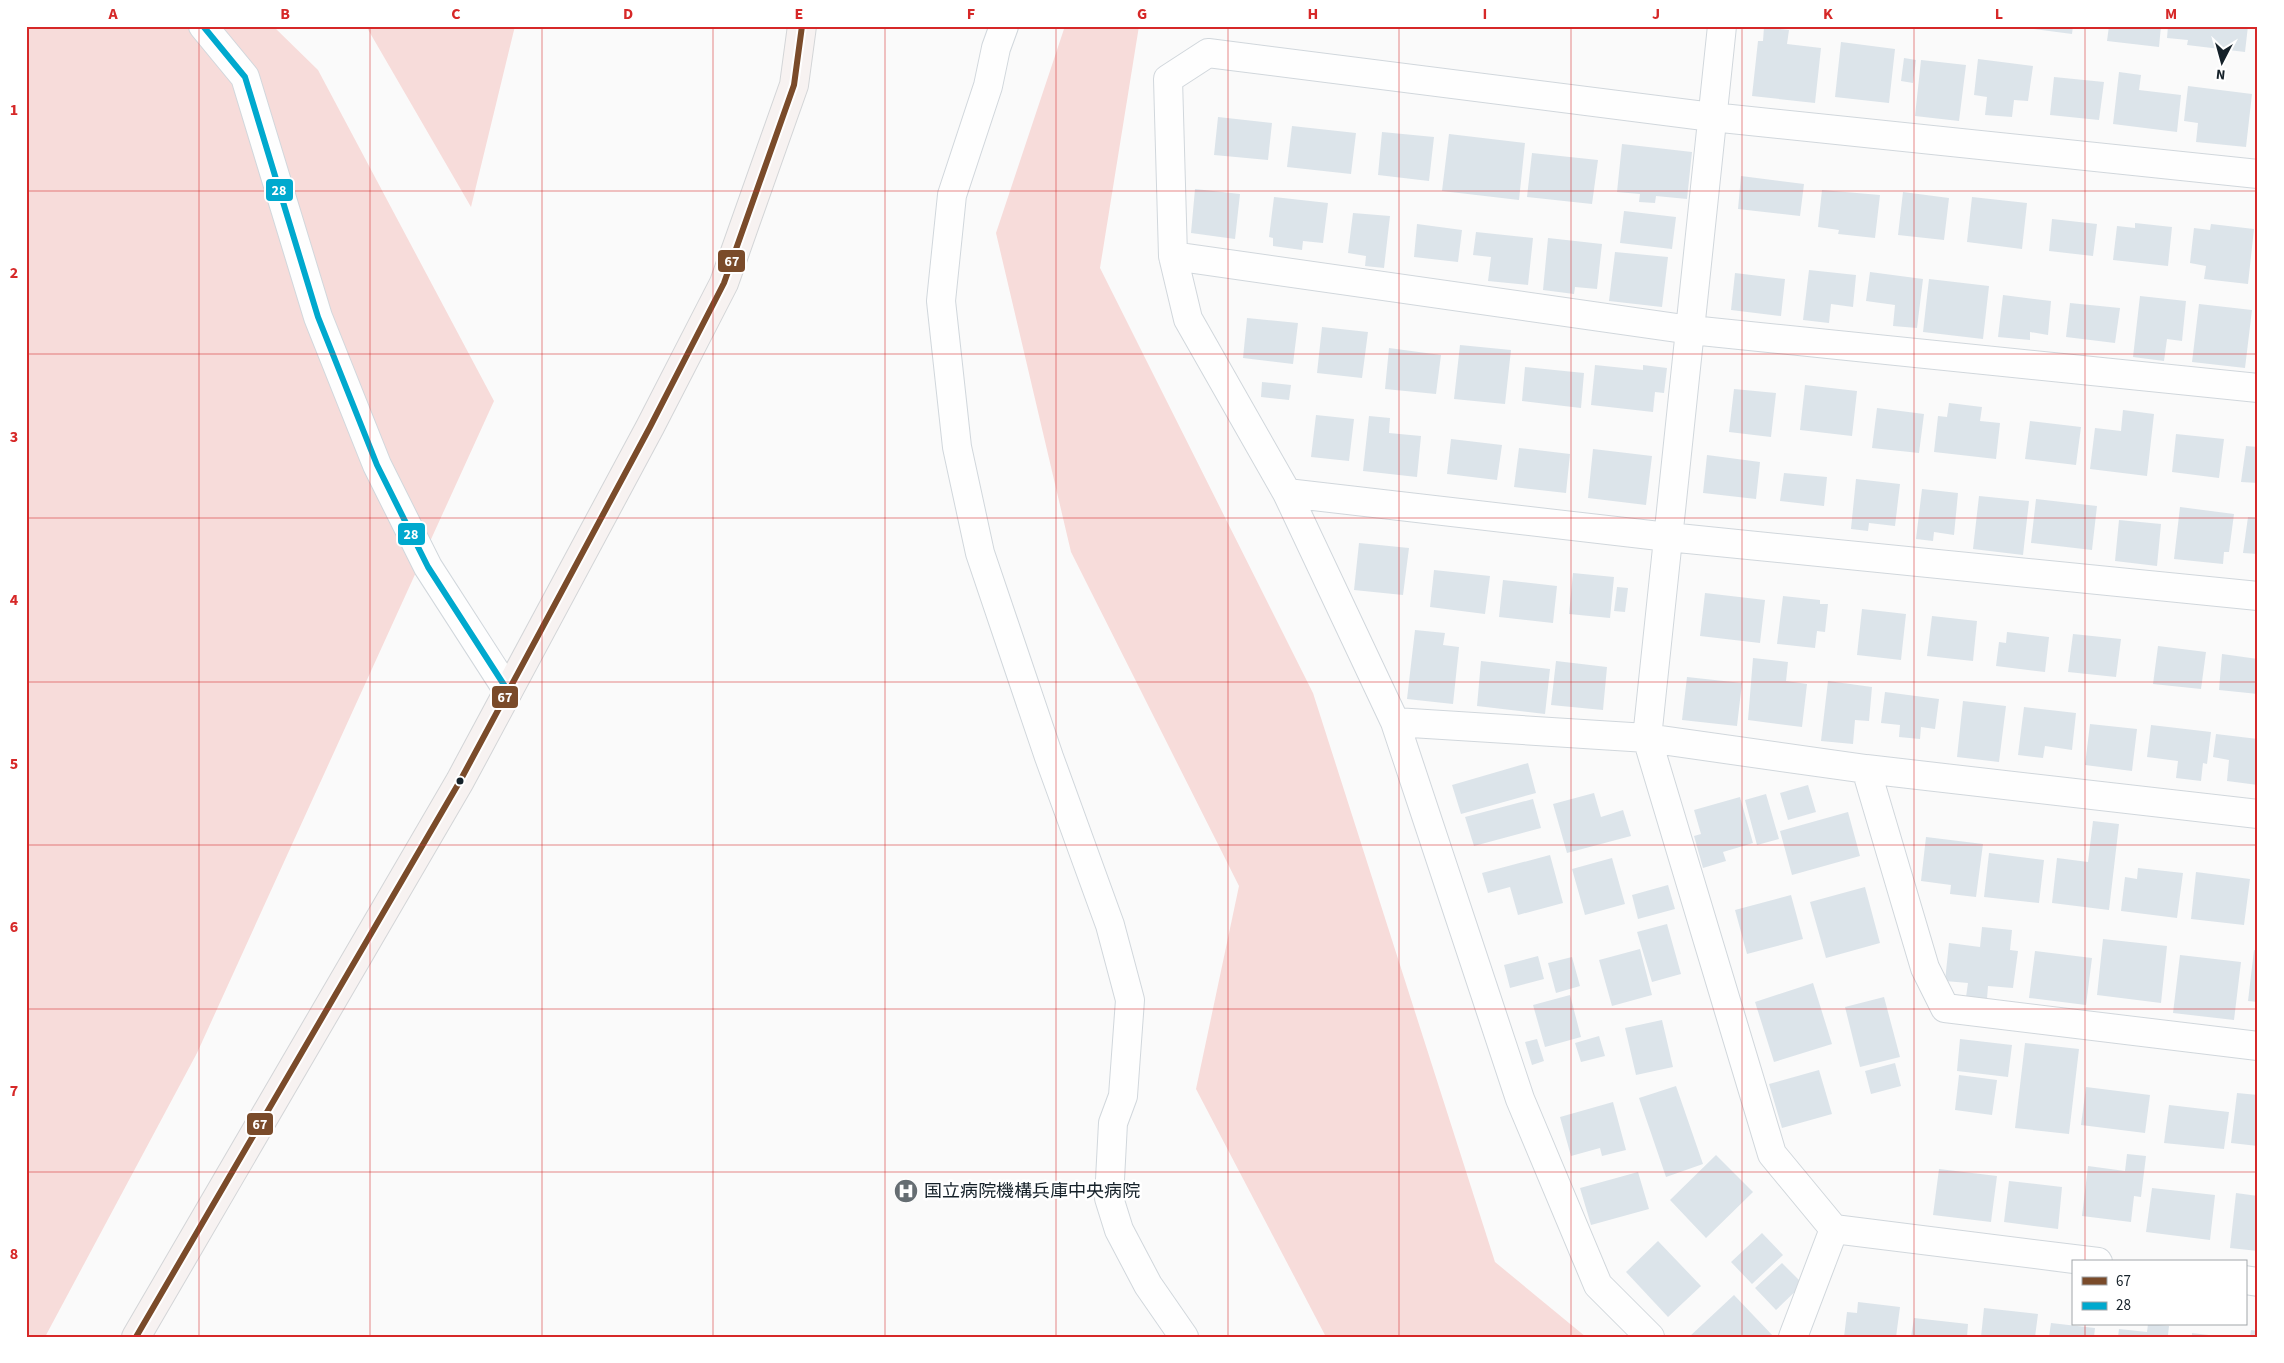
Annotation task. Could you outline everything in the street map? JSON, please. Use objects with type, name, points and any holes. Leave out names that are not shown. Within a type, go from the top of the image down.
[{"type":"main road","points":[[136,1337],[460,781],[650,427],[724,283],[794,85],[802,26]]},
{"type":"street","points":[[203,26],[245,77],[318,317],[377,465],[428,567],[508,691]]},
{"type":"street","points":[[1004,26],[996,48],[988,86],[952,195],[941,301],[957,448],[980,553],[1049,757],[1110,925],[1130,1000],[1123,1096],[1113,1123],[1109,1198],[1119,1230],[1148,1285],[1184,1337]]},
{"type":"street","points":[[1722,26],[1647,738],[1772,1154],[1834,1229],[2082,1260]]},
{"type":"street","points":[[1650,1337],[1598,1285],[1524,1108],[1395,722],[1288,493],[1188,320],[1173,256],[1168,80],[1208,53],[1712,117],[2258,174]]},
{"type":"street","points":[[1173,256],[1691,330],[2258,388]]},
{"type":"street","points":[[1288,493],[1668,537],[2258,596]]},
{"type":"street","points":[[1395,722],[1647,738],[1866,769],[2258,814]]},
{"type":"street","points":[[1866,769],[1925,968],[1945,1008],[2258,1046]]},
{"type":"street","points":[[1793,1337],[1834,1229]]},
{"type":"shaded area","points":[[26,26],[273,26],[318,70],[494,401],[197,1053],[45,1337],[26,1337]]},
{"type":"shaded area","points":[[366,26],[515,26],[471,207]]},
{"type":"shaded area","points":[[1065,26],[1139,26],[1100,268],[1313,693],[1495,1262],[1586,1337],[1326,1337],[1196,1089],[1239,886],[1071,552],[996,233]]},
{"type":"building","points":[[2012,26],[2073,26],[2072,34]]},
{"type":"building","points":[[2109,26],[2161,26],[2159,47],[2107,41]]},
{"type":"building","points":[[2168,26],[2248,26],[2245,52],[2187,45],[2188,40],[2167,38]]},
{"type":"building","points":[[1764,27],[1789,30],[1787,44],[1821,48],[1815,103],[1752,96],[1758,41],[1763,41]]},
{"type":"building","points":[[1841,42],[1895,49],[1889,103],[1835,97]]},
{"type":"building","points":[[1904,58],[1916,60],[1913,83],[1901,81]]},
{"type":"building","points":[[1978,59],[2033,66],[2028,101],[2014,100],[2012,117],[1985,115],[1987,97],[1974,95]]},
{"type":"building","points":[[1921,60],[1966,65],[1959,121],[1915,116]]},
{"type":"building","points":[[2119,72],[2141,75],[2139,90],[2181,95],[2177,132],[2113,124]]},
{"type":"building","points":[[2054,77],[2104,82],[2099,120],[2050,115]]},
{"type":"building","points":[[2188,86],[2252,94],[2246,147],[2196,142],[2198,123],[2184,121]]},
{"type":"building","points":[[1218,117],[1272,123],[1268,160],[1214,155]]},
{"type":"building","points":[[1292,126],[1356,133],[1351,174],[1287,167]]},
{"type":"building","points":[[1382,132],[1434,137],[1429,181],[1378,175]]},
{"type":"building","points":[[1449,134],[1525,143],[1519,200],[1442,191]]},
{"type":"building","points":[[1622,144],[1692,152],[1687,199],[1656,196],[1655,203],[1639,202],[1640,194],[1617,192]]},
{"type":"building","points":[[1532,153],[1598,160],[1592,204],[1527,197]]},
{"type":"building","points":[[1741,176],[1804,184],[1800,216],[1738,209]]},
{"type":"building","points":[[1195,189],[1240,194],[1235,239],[1191,233]]},
{"type":"building","points":[[1822,190],[1880,195],[1875,238],[1838,234],[1839,230],[1818,227]]},
{"type":"building","points":[[1903,192],[1949,198],[1944,240],[1898,235]]},
{"type":"building","points":[[1274,197],[1328,203],[1323,243],[1303,241],[1302,250],[1273,246],[1273,238],[1269,237]]},
{"type":"building","points":[[1972,197],[2027,203],[2022,249],[1967,242]]},
{"type":"building","points":[[1624,211],[1676,217],[1672,249],[1620,243]]},
{"type":"building","points":[[1353,213],[1390,216],[1384,268],[1365,266],[1366,256],[1348,253]]},
{"type":"building","points":[[2052,219],[2097,224],[2093,256],[2049,251]]},
{"type":"building","points":[[2135,223],[2172,227],[2168,266],[2113,260],[2117,226],[2135,228]]},
{"type":"building","points":[[1417,224],[1462,230],[1458,262],[1414,257]]},
{"type":"building","points":[[2211,224],[2254,229],[2248,284],[2204,279],[2206,266],[2190,263],[2194,228],[2210,230]]},
{"type":"building","points":[[1476,232],[1533,238],[1528,285],[1488,281],[1491,257],[1473,255]]},
{"type":"building","points":[[1548,238],[1602,244],[1597,289],[1575,287],[1574,294],[1543,290]]},
{"type":"building","points":[[1615,252],[1668,257],[1662,307],[1609,301]]},
{"type":"building","points":[[1809,270],[1856,275],[1853,307],[1831,304],[1829,323],[1803,320]]},
{"type":"building","points":[[1870,272],[1923,279],[1917,328],[1893,326],[1895,305],[1866,301]]},
{"type":"building","points":[[1735,273],[1785,279],[1781,316],[1731,310]]},
{"type":"building","points":[[1929,279],[1989,286],[1983,339],[1923,332]]},
{"type":"building","points":[[2003,295],[2051,301],[2048,335],[2030,332],[2030,340],[1998,337]]},
{"type":"building","points":[[2140,296],[2186,301],[2182,341],[2167,339],[2164,361],[2133,357]]},
{"type":"building","points":[[2070,303],[2120,308],[2115,343],[2066,337]]},
{"type":"building","points":[[2199,304],[2252,310],[2245,368],[2192,362]]},
{"type":"building","points":[[1247,318],[1298,323],[1293,364],[1243,358]]},
{"type":"building","points":[[1322,327],[1368,332],[1362,378],[1317,373]]},
{"type":"building","points":[[1460,345],[1511,350],[1505,404],[1454,399]]},
{"type":"building","points":[[1389,348],[1441,355],[1436,394],[1385,389]]},
{"type":"building","points":[[1595,365],[1643,370],[1643,365],[1667,368],[1664,393],[1655,392],[1653,412],[1591,405]]},
{"type":"building","points":[[1525,367],[1584,373],[1581,408],[1522,401]]},
{"type":"building","points":[[1262,382],[1291,385],[1289,400],[1261,397]]},
{"type":"building","points":[[1805,385],[1857,391],[1852,436],[1800,430]]},
{"type":"building","points":[[1734,389],[1776,393],[1771,437],[1729,432]]},
{"type":"building","points":[[1949,403],[1982,407],[1980,421],[2000,423],[1996,459],[1934,452],[1938,416],[1947,417]]},
{"type":"building","points":[[1877,408],[1924,414],[1919,453],[1872,448]]},
{"type":"building","points":[[2123,410],[2154,414],[2147,476],[2090,469],[2095,428],[2121,431]]},
{"type":"building","points":[[1316,415],[1354,419],[1349,461],[1311,457]]},
{"type":"building","points":[[1369,416],[1390,418],[1389,433],[1421,436],[1417,477],[1363,471]]},
{"type":"building","points":[[2030,421],[2081,427],[2076,465],[2025,459]]},
{"type":"building","points":[[2176,434],[2224,439],[2219,478],[2172,472]]},
{"type":"building","points":[[1451,439],[1502,445],[1497,480],[1447,474]]},
{"type":"building","points":[[2246,446],[2258,447],[2258,483],[2241,482]]},
{"type":"building","points":[[1519,448],[1570,454],[1566,493],[1514,487]]},
{"type":"building","points":[[1593,449],[1652,456],[1646,505],[1588,498]]},
{"type":"building","points":[[1707,455],[1760,462],[1756,499],[1703,493]]},
{"type":"building","points":[[1784,473],[1827,477],[1824,506],[1780,501]]},
{"type":"building","points":[[1856,479],[1900,484],[1895,526],[1869,523],[1868,531],[1851,529]]},
{"type":"building","points":[[1922,489],[1958,493],[1954,535],[1934,532],[1933,541],[1916,539]]},
{"type":"building","points":[[1979,496],[2029,501],[2023,555],[1973,549]]},
{"type":"building","points":[[2036,499],[2097,506],[2092,550],[2031,543]]},
{"type":"building","points":[[2180,507],[2234,514],[2229,552],[2224,552],[2223,564],[2174,559]]},
{"type":"building","points":[[2248,517],[2258,518],[2258,554],[2243,553]]},
{"type":"building","points":[[2119,520],[2161,524],[2157,566],[2115,561]]},
{"type":"building","points":[[1359,543],[1409,548],[1403,595],[1354,590]]},
{"type":"building","points":[[1434,570],[1490,576],[1485,614],[1430,607]]},
{"type":"building","points":[[1573,573],[1614,577],[1610,618],[1569,614]]},
{"type":"building","points":[[1503,580],[1557,586],[1553,623],[1499,617]]},
{"type":"building","points":[[1617,587],[1628,588],[1625,612],[1614,611]]},
{"type":"building","points":[[1705,593],[1765,600],[1760,643],[1700,636]]},
{"type":"building","points":[[1783,596],[1820,600],[1820,604],[1828,604],[1825,632],[1817,631],[1815,648],[1777,644]]},
{"type":"building","points":[[1862,609],[1906,614],[1901,660],[1857,655]]},
{"type":"building","points":[[1932,616],[1977,621],[1973,661],[1927,656]]},
{"type":"building","points":[[1415,630],[1445,633],[1443,645],[1459,647],[1453,704],[1407,699]]},
{"type":"building","points":[[2007,632],[2049,637],[2045,672],[1996,666],[1999,642],[2006,643]]},
{"type":"building","points":[[2073,634],[2121,639],[2116,677],[2068,672]]},
{"type":"building","points":[[2158,646],[2206,652],[2201,689],[2153,684]]},
{"type":"building","points":[[2222,654],[2258,659],[2258,694],[2219,690]]},
{"type":"building","points":[[1753,658],[1788,662],[1786,681],[1807,684],[1802,727],[1748,720]]},
{"type":"building","points":[[1481,661],[1550,669],[1545,714],[1477,706]]},
{"type":"building","points":[[1556,661],[1607,667],[1603,710],[1551,705]]},
{"type":"building","points":[[1687,677],[1742,683],[1737,726],[1682,720]]},
{"type":"building","points":[[1828,681],[1872,687],[1869,721],[1855,720],[1853,744],[1821,741]]},
{"type":"building","points":[[1885,692],[1939,699],[1935,729],[1921,727],[1920,739],[1899,737],[1900,725],[1881,723]]},
{"type":"building","points":[[1963,701],[2006,706],[1999,762],[1957,757]]},
{"type":"building","points":[[2024,707],[2076,713],[2072,750],[2045,746],[2043,758],[2018,755]]},
{"type":"building","points":[[2090,724],[2137,729],[2132,771],[2085,765]]},
{"type":"building","points":[[2151,725],[2211,732],[2207,764],[2203,763],[2201,781],[2176,778],[2178,761],[2147,757]]},
{"type":"building","points":[[2216,734],[2258,739],[2258,785],[2227,781],[2229,760],[2213,757]]},
{"type":"building","points":[[1528,763],[1536,793],[1461,814],[1452,785]]},
{"type":"building","points":[[1808,785],[1816,812],[1788,820],[1780,793]]},
{"type":"building","points":[[1594,793],[1601,817],[1623,810],[1631,836],[1567,853],[1553,804]]},
{"type":"building","points":[[1766,794],[1779,839],[1757,845],[1745,800]]},
{"type":"building","points":[[1740,797],[1753,843],[1723,852],[1726,861],[1703,868],[1694,836],[1701,834],[1694,810]]},
{"type":"building","points":[[1533,799],[1541,828],[1474,846],[1465,817]]},
{"type":"building","points":[[1848,812],[1860,856],[1792,875],[1780,831]]},
{"type":"building","points":[[2093,821],[2119,824],[2109,910],[2052,903],[2057,858],[2088,862]]},
{"type":"building","points":[[1926,837],[1983,844],[1976,897],[1950,894],[1951,885],[1921,881]]},
{"type":"building","points":[[1989,853],[2044,860],[2039,903],[1984,897]]},
{"type":"building","points":[[1550,855],[1563,903],[1518,915],[1510,887],[1488,893],[1482,873]]},
{"type":"building","points":[[1612,858],[1625,904],[1585,915],[1572,869]]},
{"type":"building","points":[[2138,868],[2183,873],[2177,918],[2121,911],[2125,877],[2137,879]]},
{"type":"building","points":[[2196,872],[2250,879],[2244,925],[2191,919]]},
{"type":"building","points":[[1668,885],[1675,909],[1638,919],[1632,895]]},
{"type":"building","points":[[1865,887],[1880,943],[1826,958],[1810,902]]},
{"type":"building","points":[[1791,895],[1803,939],[1747,954],[1735,910]]},
{"type":"building","points":[[1667,924],[1681,974],[1652,982],[1637,932]]},
{"type":"building","points":[[1982,927],[2012,930],[2010,950],[2018,951],[2013,988],[1988,986],[1987,999],[1966,997],[1968,983],[1945,981],[1949,943],[1980,947]]},
{"type":"building","points":[[2103,939],[2167,946],[2161,1003],[2097,995]]},
{"type":"building","points":[[1640,949],[1652,995],[1612,1006],[1599,960]]},
{"type":"building","points":[[2254,950],[2258,951],[2258,1002],[2248,1001]]},
{"type":"building","points":[[2035,951],[2092,958],[2086,1005],[2029,998]]},
{"type":"building","points":[[2180,955],[2241,962],[2234,1020],[2173,1013]]},
{"type":"building","points":[[1538,956],[1544,979],[1510,988],[1504,965]]},
{"type":"building","points":[[1572,957],[1580,986],[1556,993],[1548,963]]},
{"type":"building","points":[[1813,983],[1832,1044],[1774,1062],[1755,1002]]},
{"type":"building","points":[[1570,995],[1581,1037],[1545,1047],[1533,1005]]},
{"type":"building","points":[[1884,997],[1900,1057],[1860,1067],[1845,1007]]},
{"type":"building","points":[[1662,1020],[1673,1067],[1636,1075],[1625,1028]]},
{"type":"building","points":[[1599,1036],[1605,1056],[1581,1062],[1575,1043]]},
{"type":"building","points":[[1537,1039],[1544,1061],[1532,1065],[1525,1042]]},
{"type":"building","points":[[1960,1039],[2012,1045],[2008,1077],[1957,1071]]},
{"type":"building","points":[[2025,1043],[2079,1049],[2069,1134],[2015,1128]]},
{"type":"building","points":[[1895,1063],[1901,1086],[1871,1094],[1865,1071]]},
{"type":"building","points":[[1819,1070],[1832,1114],[1782,1128],[1769,1084]]},
{"type":"building","points":[[1959,1075],[1997,1080],[1992,1115],[1955,1110]]},
{"type":"building","points":[[1676,1086],[1703,1164],[1666,1177],[1639,1098]]},
{"type":"building","points":[[2086,1087],[2150,1095],[2145,1133],[2081,1125]]},
{"type":"building","points":[[2237,1093],[2258,1095],[2258,1146],[2231,1143]]},
{"type":"building","points":[[1613,1102],[1626,1150],[1602,1156],[1600,1148],[1571,1156],[1560,1117]]},
{"type":"building","points":[[2169,1105],[2229,1112],[2224,1149],[2164,1143]]},
{"type":"building","points":[[2127,1154],[2146,1156],[2141,1197],[2134,1196],[2131,1222],[2082,1216],[2088,1166],[2125,1171]]},
{"type":"building","points":[[1716,1155],[1753,1192],[1706,1238],[1670,1200]]},
{"type":"building","points":[[1939,1169],[1997,1176],[1991,1222],[1933,1215]]},
{"type":"building","points":[[1638,1172],[1649,1209],[1591,1225],[1580,1188]]},
{"type":"building","points":[[2009,1181],[2062,1187],[2058,1229],[2004,1222]]},
{"type":"building","points":[[2152,1188],[2215,1195],[2210,1240],[2146,1232]]},
{"type":"building","points":[[2236,1193],[2258,1196],[2258,1251],[2230,1248]]},
{"type":"building","points":[[1762,1233],[1783,1255],[1752,1284],[1731,1262]]},
{"type":"building","points":[[1658,1241],[1701,1286],[1668,1317],[1626,1272]]},
{"type":"building","points":[[1782,1263],[1803,1284],[1776,1310],[1755,1288]]},
{"type":"building","points":[[1734,1295],[1774,1337],[1689,1337]]},
{"type":"building","points":[[1858,1302],[1900,1307],[1896,1337],[1844,1337],[1847,1312],[1857,1313]]},
{"type":"building","points":[[1984,1308],[2038,1314],[2035,1337],[1981,1337]]},
{"type":"building","points":[[1914,1318],[1968,1324],[1967,1337],[1911,1337]]},
{"type":"building","points":[[2051,1323],[2095,1328],[2094,1337],[2049,1337]]},
{"type":"building","points":[[2148,1326],[2169,1326],[2168,1335],[2173,1337],[2118,1337],[2119,1329],[2147,1332]]},
{"type":"building","points":[[2251,1330],[2258,1331],[2258,1337],[2250,1337]]},
{"type":"building","points":[[2192,1333],[2217,1336],[2217,1337],[2192,1337]]},
{"type":"transit line","name":"28","points":[[203,26],[245,77],[318,317],[377,465],[428,567],[508,691]]},
{"type":"transit line","name":"67","points":[[136,1337],[460,781],[650,427],[724,283],[794,85],[802,26]]},
{"type":"place","name":"国立病院機構兵庫中央病院","points":[[906,1191]]}]
